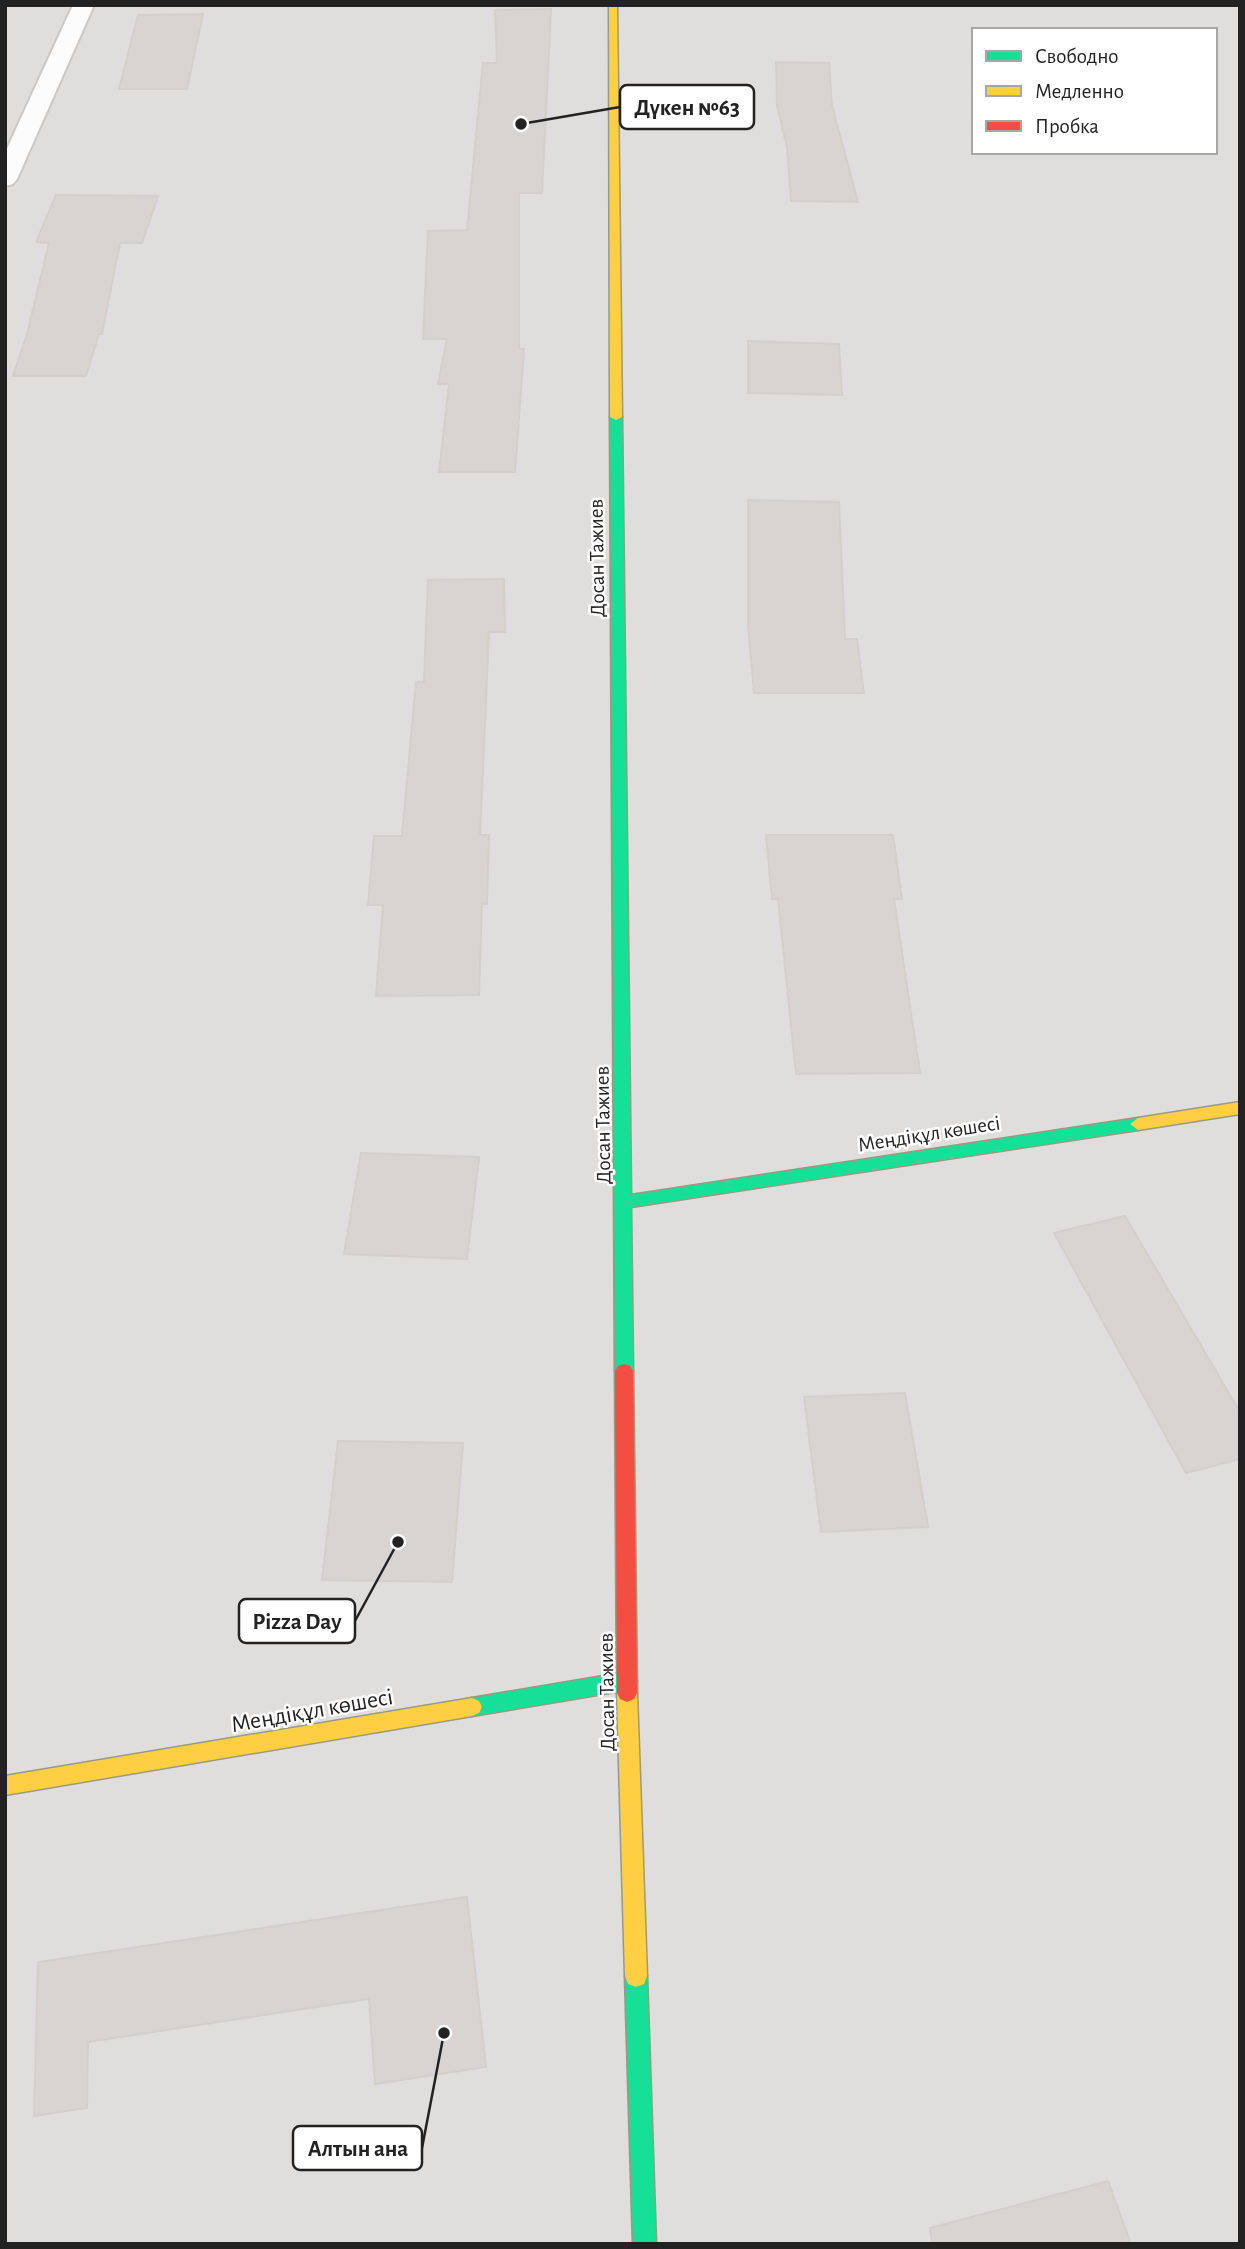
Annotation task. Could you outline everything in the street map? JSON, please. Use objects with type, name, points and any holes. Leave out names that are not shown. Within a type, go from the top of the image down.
[{"type":"street","points":[[5,179],[85,5]]},
{"type":"street","name":"Досан Тажиев","points":[[613,5],[627,1681],[645,2244]]},
{"type":"street","name":"Меңдіқұл көшесі","points":[[625,1202],[1240,1108]]},
{"type":"street","name":"Меңдіқұл көшесі","points":[[5,1786],[627,1681]]},
{"type":"shaded area","points":[[5,5],[1240,5],[1240,2244],[5,2244]]},
{"type":"building","points":[[551,9],[542,193],[519,193],[519,349],[524,349],[515,472],[439,472],[449,384],[438,384],[447,339],[423,339],[428,231],[467,230],[483,63],[497,63],[495,10]]},
{"type":"building","points":[[203,14],[187,89],[119,89],[138,15]]},
{"type":"building","points":[[776,62],[829,63],[832,106],[858,202],[791,201],[787,147],[777,105]]},
{"type":"building","points":[[56,195],[158,196],[142,243],[120,243],[102,334],[99,334],[86,376],[13,376],[27,334],[49,243],[36,242]]},
{"type":"building","points":[[748,341],[839,344],[842,395],[748,393]]},
{"type":"building","points":[[748,500],[839,502],[845,639],[857,639],[864,693],[754,693],[748,625]]},
{"type":"building","points":[[504,579],[505,632],[489,632],[480,835],[489,835],[487,904],[482,904],[479,995],[376,996],[383,905],[368,905],[374,836],[402,836],[416,682],[424,682],[428,580]]},
{"type":"building","points":[[766,835],[893,835],[902,899],[894,899],[920,1073],[796,1074],[778,899],[772,899]]},
{"type":"building","points":[[361,1153],[479,1157],[467,1259],[344,1254]]},
{"type":"building","points":[[1125,1216],[1240,1412],[1240,1459],[1186,1473],[1054,1233]]},
{"type":"building","points":[[905,1393],[928,1527],[821,1532],[804,1397]]},
{"type":"building","points":[[338,1441],[463,1443],[452,1582],[322,1580]]},
{"type":"building","points":[[467,1897],[486,2067],[375,2084],[369,1999],[88,2042],[87,2108],[34,2116],[38,1962]]},
{"type":"building","points":[[1108,2181],[1131,2244],[932,2244],[930,2228]]},
{"type":"traffic: fast","points":[[616,417],[624,1371]]},
{"type":"traffic: fast","points":[[625,1202],[1138,1124]]},
{"type":"traffic: fast","points":[[472,1707],[627,1681]]},
{"type":"traffic: fast","points":[[636,1976],[645,2244]]},
{"type":"traffic: slow","points":[[613,5],[616,417]]},
{"type":"traffic: slow","points":[[1138,1124],[1240,1108]]},
{"type":"traffic: slow","points":[[627,1693],[636,1976]]},
{"type":"traffic: slow","points":[[5,1786],[472,1707]]},
{"type":"traffic: jam","points":[[624,1371],[627,1693]]},
{"type":"place","name":"Дүкен №63","points":[[521,124]]},
{"type":"place","name":"Pizza Day","points":[[398,1542]]},
{"type":"place","name":"Алтын ана","points":[[444,2033]]}]
